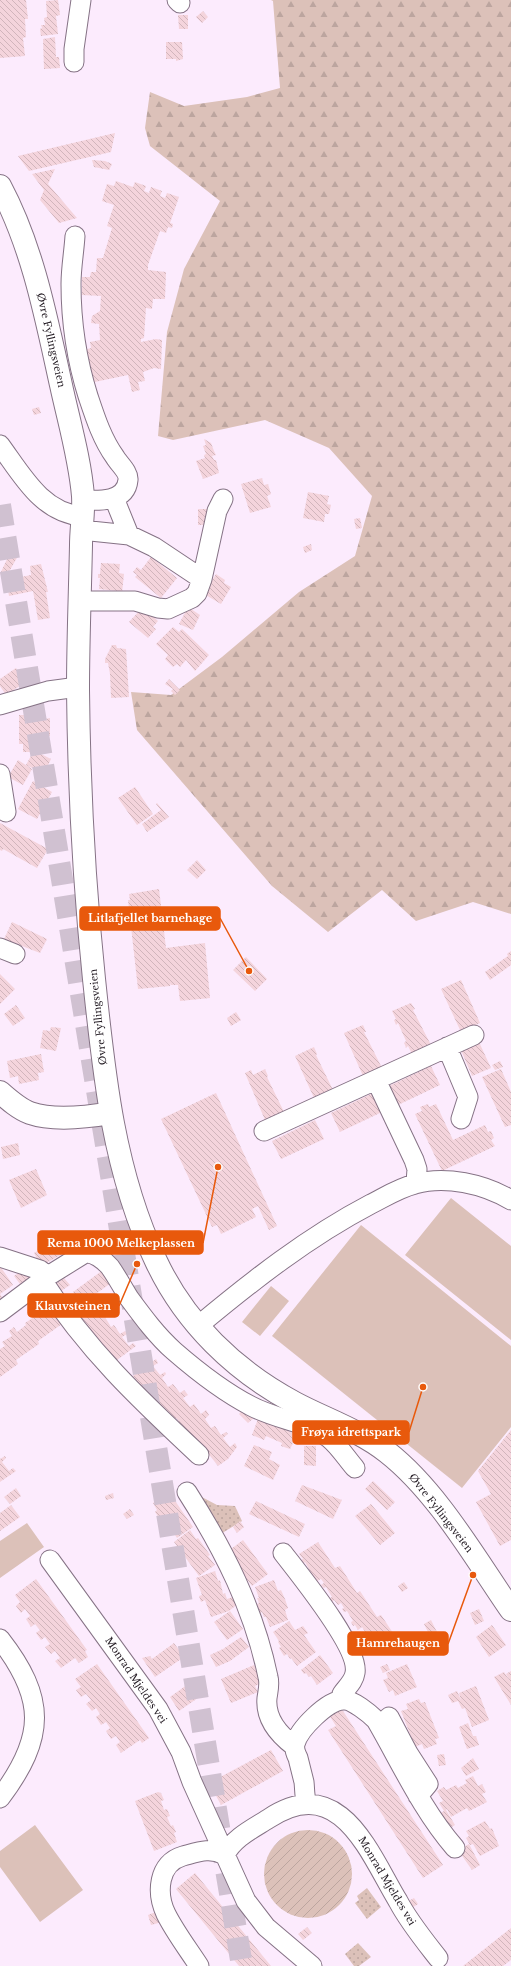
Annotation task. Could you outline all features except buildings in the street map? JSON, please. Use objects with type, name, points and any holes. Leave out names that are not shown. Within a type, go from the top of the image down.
[{"type":"main road","name":"Øvre Fyllingsveien","points":[[0,186],[16,220],[36,277],[78,460],[82,515],[78,687],[83,855],[101,1046],[119,1154],[136,1215],[167,1284],[181,1305],[219,1350],[236,1365],[272,1390],[360,1434],[376,1444],[400,1463],[426,1490],[453,1526],[511,1610]]},
{"type":"main road","points":[[0,1092],[20,1108],[31,1114],[83,1117],[111,1113]]},
{"type":"street","points":[[74,62],[74,48],[81,0]]},
{"type":"street","points":[[75,236],[71,284],[77,349],[88,394],[99,427],[114,457],[125,470],[129,479],[125,489],[114,498],[104,501],[82,515]]},
{"type":"street","points":[[0,445],[32,488],[49,505],[70,515],[82,515],[154,547],[202,579]]},
{"type":"street","points":[[114,498],[129,535]]},
{"type":"street","points":[[91,601],[135,600],[158,608],[168,609],[192,598],[197,593],[202,579],[217,510],[223,499]]},
{"type":"street","points":[[0,705],[48,691],[78,687]]},
{"type":"street","points":[[0,774],[6,812]]},
{"type":"street","points":[[264,1131],[474,1034]]},
{"type":"street","points":[[447,1047],[468,1097],[461,1119]]},
{"type":"street","points":[[376,1080],[414,1160],[416,1169],[416,1183]]},
{"type":"street","points":[[198,1326],[279,1262],[339,1221],[416,1183],[460,1181],[481,1187],[511,1200]]},
{"type":"street","points":[[0,1312],[45,1278],[84,1253],[90,1253],[97,1256],[109,1267],[156,1334],[184,1359],[233,1396],[250,1406],[270,1415],[315,1430],[330,1439],[355,1468]]},
{"type":"street","points":[[0,1257],[40,1270],[72,1324],[106,1364],[199,1455]]},
{"type":"street","points":[[186,1492],[206,1523],[252,1617],[269,1680],[267,1705],[270,1719],[274,1726],[294,1746],[304,1783],[304,1796],[308,1803],[273,1815],[236,1840],[225,1855],[207,1850],[178,1857],[168,1864],[162,1875],[161,1894],[166,1913],[199,1966]]},
{"type":"street","points":[[283,1553],[321,1602],[354,1660],[354,1679],[342,1694],[343,1699]]},
{"type":"street","name":"Monrad Mjeldes vei","points":[[50,1560],[158,1709],[181,1752],[192,1782],[246,1901],[266,1927],[312,1966]]},
{"type":"street","points":[[0,1639],[14,1657],[27,1679],[32,1693],[35,1712],[34,1730],[30,1747],[12,1781],[0,1798]]},
{"type":"street","points":[[294,1746],[305,1725],[312,1718],[322,1710],[343,1699]]},
{"type":"street","points":[[343,1699],[363,1709],[376,1720],[418,1796],[442,1834],[454,1848]]},
{"type":"street","points":[[390,1717],[408,1753],[428,1784],[418,1796]]},
{"type":"street","name":"Monrad Mjeldes vei","points":[[308,1803],[322,1807],[341,1817],[354,1827],[374,1856],[400,1906],[438,1958]]},
{"type":"green space","points":[[271,0],[511,0],[511,914],[473,902],[416,921],[382,890],[328,932],[272,886],[137,730],[131,692],[171,695],[222,657],[299,592],[355,556],[372,496],[329,448],[265,420],[173,440],[158,436],[167,332],[184,269],[220,201],[150,146],[145,128],[150,92],[184,106],[247,97],[280,88],[273,1]]},
{"type":"green space","points":[[451,1198],[511,1246],[511,1340],[405,1255]]},
{"type":"green space","points":[[361,1225],[511,1346],[511,1427],[462,1488],[272,1336]]},
{"type":"green space","points":[[271,1286],[289,1301],[260,1336],[242,1322]]},
{"type":"green space","points":[[198,1495],[217,1505],[235,1506],[242,1521],[219,1535]]},
{"type":"green space","points":[[27,1523],[44,1547],[0,1578],[0,1541]]},
{"type":"green space","points":[[35,1825],[83,1890],[40,1922],[0,1867],[0,1851]]},
{"type":"green space","points":[[308,1830],[325,1833],[339,1843],[349,1857],[352,1874],[349,1891],[339,1905],[325,1915],[308,1918],[291,1915],[277,1905],[267,1891],[264,1874],[267,1857],[277,1843],[291,1833]]},
{"type":"green space","points":[[367,1888],[381,1907],[367,1919],[355,1903],[359,1900],[357,1896]]},
{"type":"green space","points":[[358,1943],[371,1957],[359,1966],[354,1966],[345,1954]]},
{"type":"tunnel","points":[[0,505],[242,1966]]},
{"type":"place","name":"Litlafjellet barnehage","points":[[249,971]]},
{"type":"place","name":"Rema 1000 Melkeplassen","points":[[218,1167]]},
{"type":"place","name":"Klauvsteinen","points":[[137,1264]]},
{"type":"place","name":"Frøya idrettspark","points":[[423,1387]]},
{"type":"place","name":"Hamrehaugen","points":[[473,1575]]}]
